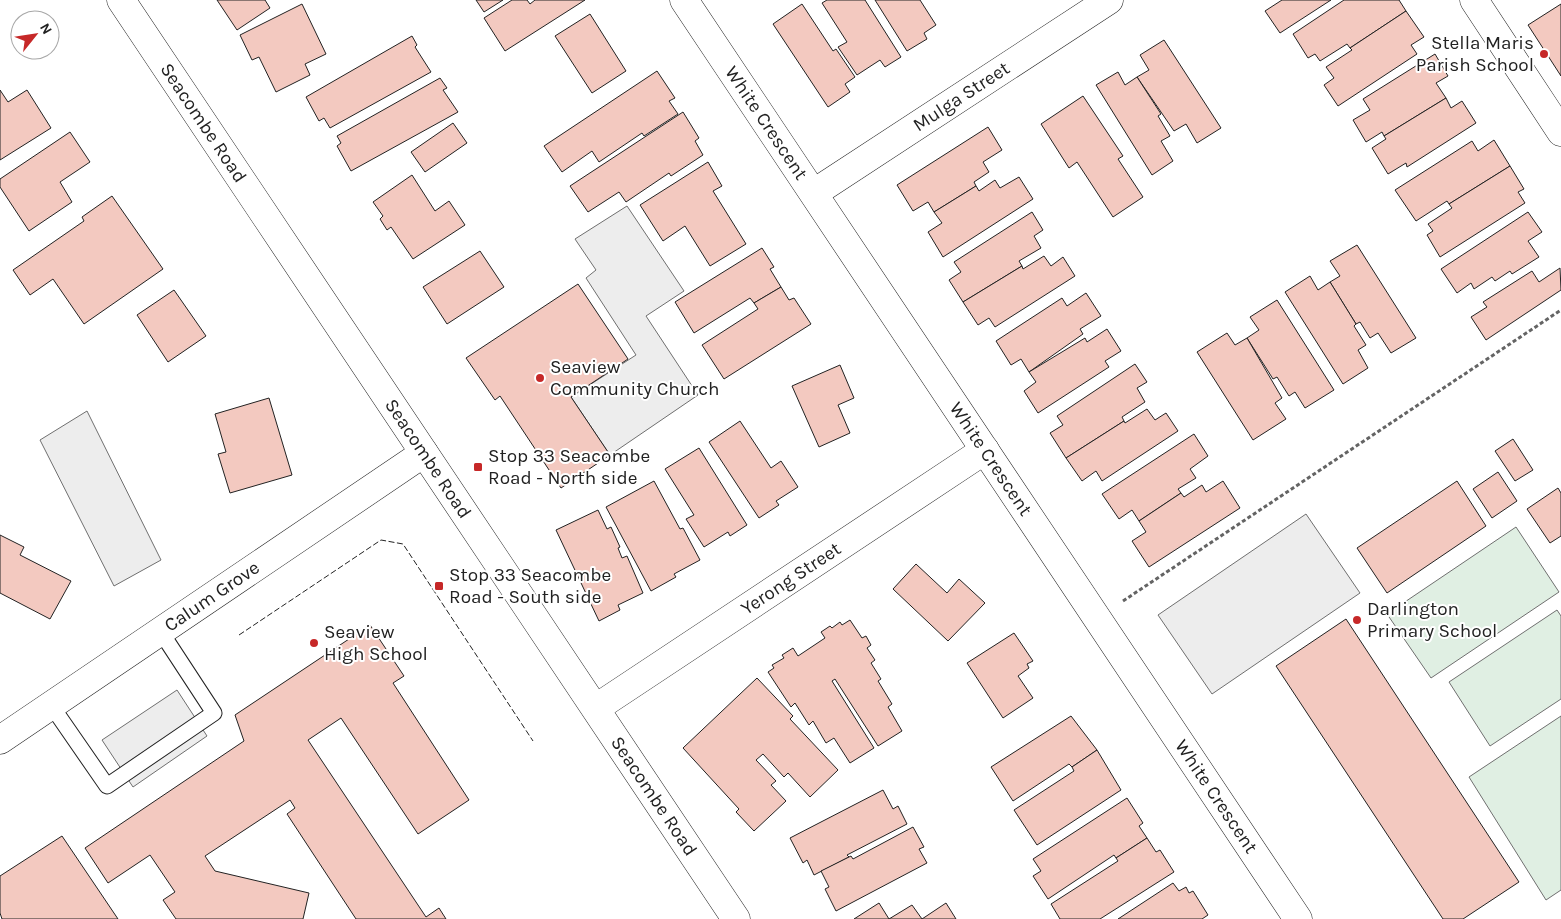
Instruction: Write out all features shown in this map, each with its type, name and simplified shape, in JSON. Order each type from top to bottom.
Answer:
[{"type":"street","name":"Seacombe Road","points":[[121,0],[736,919]]},
{"type":"street","name":"White Crescent","points":[[684,0],[1298,919]]},
{"type":"street","name":"Mulga Street","points":[[814,193],[1109,0]]},
{"type":"street","points":[[1474,0],[1561,132]]},
{"type":"street","name":"Yerong Street","points":[[596,708],[985,450]]},
{"type":"street","name":"Calum Grove","points":[[2,734],[51,706],[424,453]]},
{"type":"lane","points":[[51,706],[107,786],[214,713],[161,632]]},
{"type":"path","points":[[1097,618],[1561,310]]},
{"type":"green space","points":[[1516,527],[1559,592],[1431,678],[1387,614]]},
{"type":"green space","points":[[1557,610],[1561,616],[1561,699],[1490,746],[1449,682]]},
{"type":"green space","points":[[1561,716],[1561,890],[1546,900],[1469,777]]},
{"type":"shaded area","points":[[627,206],[684,291],[646,316],[698,395],[610,455],[571,397],[636,355],[586,278],[596,270],[575,239]]},
{"type":"shaded area","points":[[87,411],[161,560],[114,586],[40,440]]},
{"type":"shaded area","points":[[1306,514],[1360,593],[1212,694],[1158,615]]},
{"type":"shaded area","points":[[177,690],[207,736],[133,787],[102,740]]},
{"type":"building","points":[[217,0],[265,0],[270,8],[237,30]]},
{"type":"building","points":[[476,0],[503,0],[484,12]]},
{"type":"building","points":[[512,0],[527,0],[530,4],[535,0],[585,0],[505,51],[484,18]]},
{"type":"building","points":[[827,0],[865,0],[901,57],[885,67],[880,60],[857,75],[838,47],[847,42],[822,3]]},
{"type":"building","points":[[875,0],[920,0],[936,25],[924,33],[927,39],[907,51]]},
{"type":"building","points":[[1282,0],[1331,0],[1280,33],[1265,11]]},
{"type":"building","points":[[1344,0],[1399,0],[1406,11],[1350,48],[1347,44],[1320,61],[1315,54],[1308,58],[1293,34]]},
{"type":"building","points":[[302,4],[326,54],[305,64],[310,75],[276,92],[259,57],[252,60],[240,35]]},
{"type":"building","points":[[802,4],[833,51],[836,49],[855,77],[845,84],[850,92],[828,107],[773,24]]},
{"type":"building","name":"Stella Maris Parish School","points":[[1561,4],[1561,76],[1528,25]]},
{"type":"building","points":[[1406,11],[1424,37],[1411,45],[1417,54],[1338,106],[1324,85],[1334,78],[1326,67],[1352,50],[1350,48]]},
{"type":"building","points":[[590,14],[626,71],[592,93],[555,36]]},
{"type":"building","points":[[412,36],[417,45],[415,47],[431,72],[330,128],[324,118],[319,121],[306,97]]},
{"type":"building","points":[[1164,40],[1221,128],[1197,143],[1186,124],[1174,131],[1137,77],[1149,70],[1140,55]]},
{"type":"building","points":[[1435,54],[1448,76],[1436,83],[1446,98],[1384,136],[1382,132],[1366,142],[1353,120],[1370,110],[1363,99]]},
{"type":"building","points":[[657,71],[675,98],[669,101],[678,114],[644,136],[642,133],[599,162],[592,151],[562,172],[544,146]]},
{"type":"building","points":[[1118,72],[1125,85],[1137,77],[1161,114],[1158,116],[1170,136],[1161,141],[1173,161],[1152,175],[1096,85]]},
{"type":"building","points":[[440,78],[447,88],[443,90],[458,112],[351,171],[337,146],[341,143],[337,136]]},
{"type":"building","points":[[0,90],[8,102],[27,90],[51,128],[0,160]]},
{"type":"building","points":[[1083,96],[1123,156],[1118,159],[1143,197],[1113,217],[1077,162],[1069,168],[1041,124]]},
{"type":"building","points":[[1446,98],[1451,108],[1462,101],[1476,123],[1407,167],[1406,163],[1388,174],[1372,148],[1386,139],[1384,136]]},
{"type":"building","points":[[683,112],[699,138],[695,141],[703,155],[671,176],[669,173],[626,202],[619,192],[588,212],[570,186]]},
{"type":"building","points":[[453,123],[467,143],[425,172],[411,152]]},
{"type":"building","points":[[988,127],[1002,150],[983,162],[989,172],[974,182],[976,186],[934,212],[928,202],[913,211],[897,185]]},
{"type":"building","points":[[70,132],[90,162],[60,182],[72,202],[29,231],[0,187],[0,179]]},
{"type":"building","points":[[1494,140],[1510,166],[1449,204],[1447,201],[1416,221],[1395,190],[1472,141],[1478,151]]},
{"type":"building","points":[[708,162],[722,186],[713,191],[746,244],[710,266],[685,226],[663,241],[640,205]]},
{"type":"building","points":[[1510,166],[1524,189],[1518,192],[1525,203],[1440,257],[1427,235],[1433,231],[1428,224],[1452,208],[1449,204]]},
{"type":"building","points":[[412,175],[435,211],[449,201],[465,225],[413,259],[391,227],[387,230],[380,219],[383,216],[373,202]]},
{"type":"building","points":[[1019,177],[1033,199],[943,257],[928,232],[942,223],[934,212],[976,186],[979,191],[995,180],[1000,188]]},
{"type":"building","points":[[112,196],[163,269],[84,324],[53,279],[30,295],[13,270],[84,221],[82,217]]},
{"type":"building","points":[[1032,212],[1043,230],[1034,236],[1041,248],[1019,261],[1022,266],[963,302],[949,280],[961,272],[954,262]]},
{"type":"building","points":[[1528,212],[1542,232],[1528,241],[1539,257],[1512,274],[1510,271],[1495,281],[1492,277],[1474,289],[1471,283],[1457,293],[1441,269]]},
{"type":"building","points":[[1357,245],[1416,338],[1391,353],[1378,333],[1370,338],[1360,322],[1356,324],[1330,282],[1340,276],[1330,261]]},
{"type":"building","points":[[762,248],[774,267],[770,269],[781,287],[754,303],[750,298],[694,333],[675,302]]},
{"type":"building","points":[[480,251],[504,287],[447,324],[423,287]]},
{"type":"building","points":[[1044,256],[1051,266],[1063,257],[1075,276],[995,327],[989,318],[978,325],[963,302],[1022,266],[1023,269]]},
{"type":"building","points":[[1560,268],[1561,290],[1486,340],[1471,317],[1487,307],[1483,302],[1532,271],[1539,282]]},
{"type":"building","points":[[1310,276],[1318,290],[1330,282],[1356,324],[1354,326],[1366,345],[1358,350],[1368,368],[1343,384],[1285,292]]},
{"type":"building","name":"Seaview Community Church","points":[[578,284],[628,359],[571,397],[610,455],[561,488],[500,396],[495,400],[466,358]]},
{"type":"building","points":[[781,287],[789,300],[794,298],[811,324],[724,379],[702,345],[758,309],[754,303]]},
{"type":"building","points":[[174,290],[206,336],[168,362],[137,315]]},
{"type":"building","points":[[1086,293],[1101,316],[1080,329],[1083,334],[1029,372],[1021,359],[1011,365],[996,341],[1062,298],[1067,306]]},
{"type":"building","points":[[1277,300],[1334,390],[1305,408],[1295,392],[1289,396],[1277,377],[1273,379],[1247,338],[1259,330],[1250,317]]},
{"type":"building","points":[[1107,329],[1121,351],[1105,361],[1109,367],[1038,413],[1024,391],[1036,382],[1029,372],[1085,338],[1087,342]]},
{"type":"building","points":[[1227,333],[1235,345],[1247,338],[1282,398],[1275,403],[1286,419],[1253,440],[1197,352]]},
{"type":"building","points":[[1135,364],[1147,382],[1137,388],[1145,402],[1122,417],[1124,421],[1066,458],[1050,433],[1063,425],[1057,416]]},
{"type":"building","points":[[840,365],[854,398],[838,405],[850,433],[819,447],[792,386]]},
{"type":"building","points":[[269,398],[292,475],[230,493],[218,454],[226,452],[215,414]]},
{"type":"building","points":[[1147,409],[1155,420],[1166,413],[1178,431],[1102,481],[1096,471],[1082,481],[1066,458],[1124,421],[1125,423]]},
{"type":"building","points":[[740,421],[771,468],[781,461],[798,487],[776,501],[779,505],[759,518],[709,442]]},
{"type":"building","points":[[1194,434],[1208,456],[1190,469],[1196,478],[1178,489],[1181,493],[1139,521],[1132,510],[1119,519],[1102,494]]},
{"type":"building","points":[[1513,439],[1533,470],[1515,481],[1495,451]]},
{"type":"building","points":[[699,448],[747,525],[730,536],[728,532],[704,547],[686,519],[694,515],[665,469]]},
{"type":"building","points":[[1498,472],[1517,501],[1492,518],[1473,489]]},
{"type":"building","points":[[654,481],[680,529],[683,528],[700,560],[674,574],[676,577],[651,591],[606,507]]},
{"type":"building","points":[[1223,481],[1240,508],[1149,567],[1132,541],[1146,532],[1139,521],[1181,493],[1184,497],[1202,485],[1206,492]]},
{"type":"building","points":[[1457,481],[1486,526],[1387,593],[1357,548]]},
{"type":"building","points":[[1558,488],[1561,493],[1561,536],[1550,543],[1527,509]]},
{"type":"building","points":[[598,510],[607,529],[611,527],[620,547],[618,548],[622,558],[627,556],[643,593],[618,605],[620,610],[599,621],[556,530]]},
{"type":"building","points":[[0,535],[24,547],[20,555],[71,581],[50,619],[0,593]]},
{"type":"building","points":[[916,564],[947,593],[959,579],[985,603],[948,641],[893,589]]},
{"type":"building","points":[[1346,619],[1519,882],[1463,919],[1443,919],[1276,666]]},
{"type":"building","points":[[850,620],[862,638],[866,636],[871,645],[867,648],[875,660],[871,663],[881,679],[878,681],[892,704],[888,707],[902,731],[878,746],[835,679],[832,681],[874,748],[850,763],[834,738],[826,743],[813,721],[809,725],[795,703],[791,707],[768,672],[774,668],[772,665],[784,658],[782,655],[793,648],[798,656],[825,638],[821,632],[830,626],[832,628],[840,622],[842,625]]},
{"type":"building","points":[[370,625],[404,676],[393,683],[469,800],[418,834],[341,718],[308,740],[426,917],[439,908],[446,919],[356,919],[287,814],[295,808],[290,800],[205,856],[215,871],[309,893],[303,919],[176,919],[163,900],[175,892],[150,855],[108,883],[85,848],[244,741],[235,715]]},
{"type":"building","points":[[1014,633],[1033,661],[1027,664],[1029,668],[1018,676],[1033,698],[1003,718],[967,663]]},
{"type":"building","points":[[757,678],[793,716],[790,719],[838,770],[810,797],[788,773],[784,777],[763,754],[756,760],[776,781],[771,785],[786,801],[754,831],[736,812],[739,809],[683,748]]},
{"type":"building","points":[[1071,716],[1097,750],[1072,767],[1069,764],[1013,801],[991,767]]},
{"type":"building","points":[[1097,750],[1121,790],[1037,845],[1014,810],[1074,771],[1072,767]]},
{"type":"building","points":[[883,790],[893,809],[898,806],[907,824],[847,855],[849,857],[814,875],[807,860],[803,863],[790,838]]},
{"type":"building","points":[[1127,798],[1143,823],[1139,826],[1147,838],[1116,858],[1114,855],[1048,899],[1033,876],[1041,871],[1033,859]]},
{"type":"building","points":[[913,827],[924,847],[919,849],[927,863],[836,911],[825,889],[829,887],[821,871],[851,856],[853,859]]},
{"type":"building","points":[[62,836],[118,919],[2,919],[0,913],[0,876]]},
{"type":"building","points":[[1147,838],[1156,852],[1160,850],[1174,872],[1100,919],[1060,919],[1051,904],[1118,861],[1116,858]]},
{"type":"building","points":[[1173,883],[1179,891],[1186,887],[1189,893],[1193,891],[1208,915],[1202,919],[1118,919]]},
{"type":"building","points":[[879,903],[889,919],[854,919]]},
{"type":"building","points":[[946,903],[956,919],[922,919]]},
{"type":"building","points":[[912,905],[922,919],[889,919]]},
{"type":"fence","points":[[239,635],[381,540],[403,544],[533,741]]},
{"type":"place","name":"Stella Maris Parish School","points":[[1544,54]]},
{"type":"place","name":"Seaview Community Church","points":[[540,378]]},
{"type":"place","name":"Stop 33 Seacombe Road - North side","points":[[478,467]]},
{"type":"place","name":"Stop 33 Seacombe Road - South side","points":[[439,586]]},
{"type":"place","name":"Darlington Primary School","points":[[1357,620]]},
{"type":"place","name":"Seaview High School","points":[[314,643]]}]
